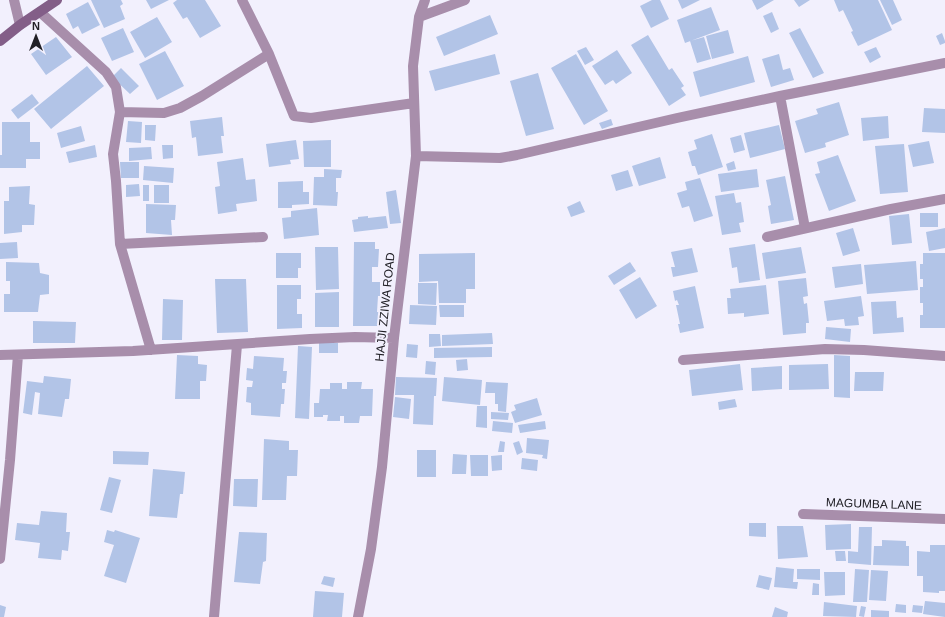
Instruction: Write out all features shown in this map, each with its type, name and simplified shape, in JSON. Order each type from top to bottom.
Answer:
[{"type":"street","points":[[14,0],[20,25]]},
{"type":"street","points":[[0,41],[20,25],[57,0]]},
{"type":"street","points":[[242,0],[269,54],[294,116],[311,118],[414,103]]},
{"type":"street","name":"HAJJI ZZIWA ROAD","points":[[358,617],[371,550],[382,468],[394,338],[416,156],[413,66],[419,17],[424,0]]},
{"type":"street","points":[[419,17],[466,0]]},
{"type":"street","points":[[40,12],[106,72],[116,87],[120,112],[113,154],[120,244],[151,350]]},
{"type":"street","points":[[120,112],[164,113],[180,108],[269,54]]},
{"type":"street","points":[[416,156],[500,158],[517,156],[677,118],[945,63]]},
{"type":"street","points":[[780,96],[805,228]]},
{"type":"street","points":[[767,237],[945,199]]},
{"type":"street","points":[[120,244],[263,238]]},
{"type":"street","points":[[0,355],[151,350],[354,337],[394,338]]},
{"type":"street","points":[[214,617],[237,345]]},
{"type":"street","points":[[683,360],[825,349],[864,350],[945,356]]},
{"type":"street","points":[[0,559],[10,460],[18,355]]},
{"type":"street","name":"MAGUMBA LANE","points":[[803,514],[945,519]]},
{"type":"building","points":[[91,0],[121,0],[123,4],[120,6],[125,19],[104,28]]},
{"type":"building","points":[[146,0],[169,0],[151,9]]},
{"type":"building","points":[[177,0],[205,0],[221,26],[200,38],[187,17],[183,19],[173,3]]},
{"type":"building","points":[[652,0],[660,0],[669,19],[651,28],[640,6]]},
{"type":"building","points":[[678,0],[700,0],[682,9]]},
{"type":"building","points":[[752,0],[774,0],[757,10]]},
{"type":"building","points":[[794,0],[810,0],[799,7]]},
{"type":"building","points":[[834,0],[878,0],[892,30],[858,46],[843,10],[839,12]]},
{"type":"building","points":[[880,0],[893,0],[902,20],[892,25]]},
{"type":"building","points":[[88,2],[100,25],[82,34],[78,26],[73,29],[66,14]]},
{"type":"building","points":[[711,7],[720,30],[685,43],[677,20]]},
{"type":"building","points":[[772,12],[779,29],[771,33],[763,16]]},
{"type":"building","points":[[490,15],[498,34],[444,56],[436,37]]},
{"type":"building","points":[[157,17],[172,42],[145,58],[130,32]]},
{"type":"building","points":[[123,28],[134,52],[112,61],[101,38]]},
{"type":"building","points":[[800,28],[824,73],[813,78],[789,33]]},
{"type":"building","points":[[728,30],[734,53],[712,59],[706,36]]},
{"type":"building","points":[[942,33],[945,43],[940,45],[936,36]]},
{"type":"building","points":[[648,35],[669,70],[672,68],[684,86],[681,88],[686,95],[669,106],[631,45]]},
{"type":"building","points":[[56,37],[72,57],[46,75],[31,54]]},
{"type":"building","points":[[704,37],[711,59],[697,63],[690,41]]},
{"type":"building","points":[[586,47],[594,60],[585,65],[577,51]]},
{"type":"building","points":[[876,47],[881,57],[870,63],[864,52]]},
{"type":"building","points":[[617,50],[632,73],[616,84],[613,80],[605,85],[592,66]]},
{"type":"building","points":[[165,51],[184,86],[157,100],[139,64]]},
{"type":"building","points":[[495,54],[500,74],[435,91],[429,71]]},
{"type":"building","points":[[576,54],[608,111],[584,125],[551,68]]},
{"type":"building","points":[[779,54],[783,70],[790,68],[794,80],[771,87],[762,59]]},
{"type":"building","points":[[748,56],[755,82],[700,97],[693,72]]},
{"type":"building","points":[[87,66],[104,86],[51,129],[34,109]]},
{"type":"building","points":[[121,68],[139,86],[130,94],[112,77]]},
{"type":"building","points":[[538,73],[554,129],[526,136],[510,81]]},
{"type":"building","points":[[32,94],[39,103],[18,119],[11,110]]},
{"type":"building","points":[[839,102],[849,135],[825,143],[826,147],[805,153],[795,121],[818,114],[816,109]]},
{"type":"building","points":[[924,108],[945,109],[945,133],[922,132]]},
{"type":"building","points":[[888,116],[889,138],[863,141],[861,118]]},
{"type":"building","points":[[222,117],[224,136],[221,136],[223,153],[198,156],[196,137],[192,138],[190,121]]},
{"type":"building","points":[[611,119],[613,125],[602,129],[599,123]]},
{"type":"building","points":[[128,121],[142,122],[141,143],[126,142]]},
{"type":"building","points":[[2,122],[30,122],[30,142],[40,142],[40,159],[26,159],[26,168],[0,168],[0,155],[2,155]]},
{"type":"building","points":[[145,125],[156,125],[155,141],[145,140]]},
{"type":"building","points":[[779,125],[785,149],[750,158],[744,133]]},
{"type":"building","points":[[81,126],[85,141],[61,148],[57,133]]},
{"type":"building","points":[[712,134],[723,167],[698,175],[695,166],[692,166],[688,152],[697,149],[694,140]]},
{"type":"building","points":[[741,135],[745,150],[734,153],[730,138]]},
{"type":"building","points":[[296,140],[299,159],[290,160],[291,164],[269,167],[266,144]]},
{"type":"building","points":[[331,140],[331,167],[304,167],[303,141]]},
{"type":"building","points":[[929,141],[934,163],[913,167],[908,145]]},
{"type":"building","points":[[904,144],[908,192],[880,194],[875,146]]},
{"type":"building","points":[[95,145],[97,157],[69,163],[66,152]]},
{"type":"building","points":[[162,145],[173,145],[173,158],[163,159]]},
{"type":"building","points":[[151,147],[152,159],[129,161],[129,148]]},
{"type":"building","points":[[838,155],[856,201],[829,211],[815,174],[820,173],[817,162]]},
{"type":"building","points":[[660,157],[666,178],[639,186],[632,166]]},
{"type":"building","points":[[243,158],[246,180],[255,179],[257,201],[236,204],[237,211],[218,214],[215,187],[220,186],[217,162]]},
{"type":"building","points":[[734,161],[736,169],[728,171],[726,164]]},
{"type":"building","points":[[120,162],[139,162],[139,178],[121,178]]},
{"type":"building","points":[[144,166],[174,168],[173,183],[143,180]]},
{"type":"building","points":[[324,169],[342,170],[341,178],[336,178],[336,192],[338,192],[337,206],[313,205],[314,177],[324,177]]},
{"type":"building","points":[[757,169],[759,187],[721,192],[718,174]]},
{"type":"building","points":[[628,170],[633,186],[616,191],[611,175]]},
{"type":"building","points":[[785,176],[794,220],[771,224],[768,206],[771,205],[766,180]]},
{"type":"building","points":[[700,178],[713,216],[694,222],[689,206],[682,208],[677,193],[687,190],[685,182]]},
{"type":"building","points":[[303,181],[303,192],[309,192],[309,204],[292,205],[292,208],[278,208],[278,182]]},
{"type":"building","points":[[139,184],[140,196],[126,197],[126,185]]},
{"type":"building","points":[[143,185],[149,185],[149,201],[143,201]]},
{"type":"building","points":[[154,185],[169,185],[169,203],[154,203]]},
{"type":"building","points":[[30,186],[29,204],[35,205],[34,225],[22,225],[22,232],[4,234],[4,201],[9,201],[9,187]]},
{"type":"building","points":[[396,190],[401,223],[390,224],[386,192]]},
{"type":"building","points":[[734,193],[736,203],[741,202],[744,222],[739,223],[741,232],[722,235],[715,196]]},
{"type":"building","points":[[580,201],[585,212],[571,217],[567,207]]},
{"type":"building","points":[[146,204],[176,205],[175,220],[171,220],[172,235],[146,233]]},
{"type":"building","points":[[317,208],[319,235],[284,239],[282,218],[291,217],[291,211]]},
{"type":"building","points":[[920,213],[938,213],[938,227],[920,227]]},
{"type":"building","points":[[909,214],[912,243],[892,245],[889,216]]},
{"type":"building","points":[[368,216],[368,218],[386,216],[388,228],[354,232],[352,220],[358,219],[358,217]]},
{"type":"building","points":[[853,228],[860,251],[843,256],[836,233]]},
{"type":"building","points":[[945,228],[945,248],[929,251],[926,232]]},
{"type":"building","points":[[17,242],[18,258],[0,259],[0,243]]},
{"type":"building","points":[[354,242],[375,242],[375,249],[379,249],[378,267],[372,267],[372,282],[380,282],[380,296],[378,296],[377,312],[380,312],[380,326],[353,326]]},
{"type":"building","points":[[755,244],[760,280],[739,283],[737,267],[732,268],[729,248]]},
{"type":"building","points":[[315,247],[338,247],[339,289],[316,290]]},
{"type":"building","points":[[801,247],[806,273],[766,279],[762,253]]},
{"type":"building","points":[[692,248],[698,272],[673,277],[671,267],[675,267],[671,252]]},
{"type":"building","points":[[276,253],[301,253],[301,268],[298,268],[298,278],[276,278]]},
{"type":"building","points":[[475,253],[475,289],[466,289],[466,303],[439,303],[438,281],[419,282],[419,254]]},
{"type":"building","points":[[923,253],[945,253],[945,328],[920,328],[920,315],[923,315],[923,303],[920,303],[920,287],[923,287],[923,279],[920,279],[920,264],[923,264]]},
{"type":"building","points":[[916,261],[918,290],[867,294],[864,265]]},
{"type":"building","points":[[6,262],[39,263],[40,273],[49,275],[49,294],[40,295],[38,312],[4,312],[4,294],[10,294],[10,281],[6,281]]},
{"type":"building","points":[[630,262],[636,271],[614,285],[608,276]]},
{"type":"building","points":[[861,264],[863,284],[835,288],[832,267]]},
{"type":"building","points":[[640,277],[657,306],[636,319],[619,290]]},
{"type":"building","points":[[806,278],[808,296],[803,297],[804,304],[807,303],[809,323],[806,323],[806,333],[783,335],[778,281]]},
{"type":"building","points":[[215,279],[246,279],[248,332],[217,333]]},
{"type":"building","points":[[418,283],[437,283],[436,305],[418,304]]},
{"type":"building","points":[[277,285],[301,285],[301,299],[297,299],[297,314],[302,314],[302,328],[277,329]]},
{"type":"building","points":[[766,285],[769,314],[744,317],[744,313],[728,314],[727,298],[731,298],[730,289]]},
{"type":"building","points":[[695,286],[704,328],[680,333],[678,324],[680,324],[676,305],[679,305],[677,300],[675,301],[673,291]]},
{"type":"building","points":[[339,292],[339,327],[315,327],[315,293]]},
{"type":"building","points":[[861,296],[864,316],[858,317],[859,325],[845,326],[844,319],[827,321],[824,301]]},
{"type":"building","points":[[163,299],[183,300],[182,340],[162,340]]},
{"type":"building","points":[[896,301],[897,318],[903,317],[904,332],[873,334],[871,302]]},
{"type":"building","points":[[410,305],[437,306],[436,325],[409,324]]},
{"type":"building","points":[[439,305],[464,305],[464,317],[440,317]]},
{"type":"building","points":[[33,321],[76,322],[75,343],[33,343]]},
{"type":"building","points":[[826,327],[851,329],[850,342],[825,339]]},
{"type":"building","points":[[492,333],[493,344],[442,346],[442,335]]},
{"type":"building","points":[[429,334],[440,334],[441,346],[429,347]]},
{"type":"building","points":[[319,343],[338,343],[338,353],[319,353]]},
{"type":"building","points":[[407,344],[418,345],[417,358],[406,357]]},
{"type":"building","points":[[298,346],[312,347],[309,419],[295,418]]},
{"type":"building","points":[[492,347],[492,357],[434,358],[434,348]]},
{"type":"building","points":[[177,355],[198,356],[198,364],[207,365],[206,381],[200,381],[200,399],[175,399]]},
{"type":"building","points":[[834,355],[850,356],[850,398],[834,397]]},
{"type":"building","points":[[254,356],[284,358],[283,371],[287,371],[286,383],[282,383],[282,389],[285,389],[284,404],[281,404],[280,417],[251,415],[251,403],[246,402],[247,387],[252,387],[253,381],[246,380],[247,368],[253,369]]},
{"type":"building","points":[[467,359],[468,370],[457,371],[456,360]]},
{"type":"building","points":[[426,361],[436,362],[435,375],[425,374]]},
{"type":"building","points":[[740,364],[743,390],[692,396],[689,370]]},
{"type":"building","points":[[828,364],[829,389],[789,390],[789,365]]},
{"type":"building","points":[[782,366],[782,389],[752,391],[751,368]]},
{"type":"building","points":[[855,372],[884,372],[883,391],[854,391]]},
{"type":"building","points":[[44,376],[71,379],[69,399],[65,399],[62,417],[38,414],[40,393],[35,392],[32,415],[23,413],[27,381],[43,383]]},
{"type":"building","points":[[396,377],[437,378],[436,396],[434,396],[433,425],[413,424],[414,395],[395,395]]},
{"type":"building","points":[[444,377],[482,380],[480,405],[442,401]]},
{"type":"building","points":[[347,382],[362,382],[361,389],[373,389],[372,416],[360,416],[359,423],[344,423],[344,416],[340,416],[340,421],[327,421],[328,415],[323,415],[323,417],[314,417],[314,403],[319,403],[320,389],[330,389],[330,383],[342,383],[342,389],[347,389]]},
{"type":"building","points":[[486,382],[508,383],[506,412],[498,411],[498,404],[495,404],[495,393],[485,393]]},
{"type":"building","points":[[395,397],[411,399],[409,419],[393,417]]},
{"type":"building","points":[[537,398],[542,415],[515,423],[511,412],[516,410],[514,405]]},
{"type":"building","points":[[735,399],[737,407],[719,410],[718,402]]},
{"type":"building","points":[[477,406],[487,406],[487,428],[476,427]]},
{"type":"building","points":[[491,412],[509,413],[508,420],[491,419]]},
{"type":"building","points":[[493,421],[513,423],[512,433],[492,431]]},
{"type":"building","points":[[545,421],[546,429],[520,433],[518,425]]},
{"type":"building","points":[[527,438],[549,440],[547,459],[542,458],[543,455],[526,453]]},
{"type":"building","points":[[264,439],[289,441],[289,450],[298,450],[297,476],[287,476],[286,500],[262,500]]},
{"type":"building","points":[[500,441],[505,442],[504,452],[498,452]]},
{"type":"building","points":[[519,441],[523,452],[517,455],[513,443]]},
{"type":"building","points":[[417,450],[436,450],[436,477],[417,477]]},
{"type":"building","points":[[113,451],[149,452],[148,465],[113,464]]},
{"type":"building","points":[[453,454],[467,455],[466,474],[452,474]]},
{"type":"building","points":[[470,455],[488,455],[488,476],[471,476]]},
{"type":"building","points":[[502,455],[502,470],[492,471],[491,456]]},
{"type":"building","points":[[522,458],[538,460],[537,471],[521,469]]},
{"type":"building","points":[[153,469],[185,472],[183,494],[180,494],[177,518],[149,516]]},
{"type":"building","points":[[109,477],[121,480],[112,513],[100,510]]},
{"type":"building","points":[[234,479],[258,479],[257,507],[233,506]]},
{"type":"building","points":[[41,511],[67,513],[66,532],[70,532],[68,551],[62,550],[61,560],[38,558],[40,543],[15,540],[17,523],[39,525]]},
{"type":"building","points":[[749,523],[766,523],[766,537],[749,536]]},
{"type":"building","points":[[851,524],[851,549],[826,550],[825,525]]},
{"type":"building","points":[[777,526],[803,526],[808,557],[778,559]]},
{"type":"building","points":[[859,527],[872,527],[871,565],[848,563],[848,551],[858,552]]},
{"type":"building","points":[[107,530],[114,532],[115,530],[140,538],[126,583],[104,576],[114,545],[104,542]]},
{"type":"building","points":[[239,532],[267,533],[266,561],[263,562],[260,584],[234,582]]},
{"type":"building","points":[[882,540],[906,541],[906,546],[909,546],[909,566],[873,565],[874,546],[882,546]]},
{"type":"building","points":[[930,545],[945,545],[945,591],[939,591],[939,593],[923,592],[923,576],[917,576],[917,551],[930,552]]},
{"type":"building","points":[[835,551],[845,551],[846,561],[836,561]]},
{"type":"building","points":[[776,567],[794,569],[793,582],[798,582],[797,589],[774,587]]},
{"type":"building","points":[[797,569],[820,569],[820,580],[797,579]]},
{"type":"building","points":[[855,569],[869,570],[867,602],[853,602]]},
{"type":"building","points":[[871,570],[888,571],[886,601],[869,600]]},
{"type":"building","points":[[824,572],[845,572],[845,595],[825,596]]},
{"type":"building","points":[[759,575],[772,578],[769,590],[756,587]]},
{"type":"building","points":[[324,576],[335,578],[333,587],[321,584]]},
{"type":"building","points":[[813,583],[819,584],[819,595],[812,595]]},
{"type":"building","points":[[315,591],[344,593],[342,617],[313,617]]},
{"type":"building","points":[[925,601],[945,603],[945,617],[923,614]]},
{"type":"building","points":[[824,602],[857,606],[856,617],[823,616]]},
{"type":"building","points":[[896,604],[906,605],[906,613],[895,612]]},
{"type":"building","points":[[0,605],[6,607],[4,617],[0,617]]},
{"type":"building","points":[[913,605],[923,606],[922,613],[912,612]]},
{"type":"building","points":[[861,606],[866,607],[864,617],[859,616]]},
{"type":"building","points":[[775,607],[788,612],[787,617],[772,617]]},
{"type":"building","points":[[871,610],[889,611],[889,617],[871,617]]}]
